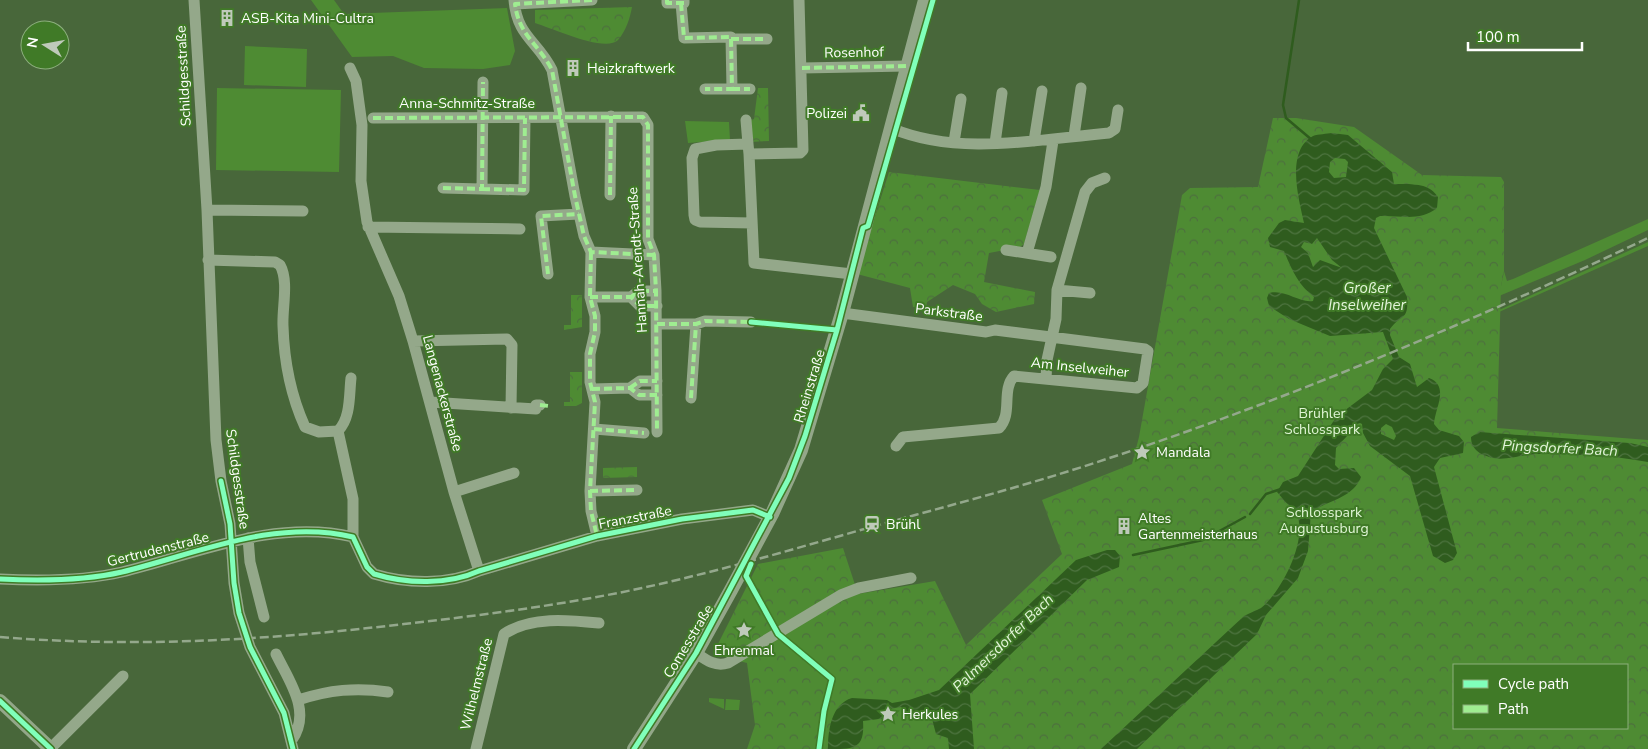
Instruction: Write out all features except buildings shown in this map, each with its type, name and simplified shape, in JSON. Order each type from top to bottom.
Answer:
[{"type":"main road","name":"Rheinstraße","points":[[756,542],[770,517],[801,450],[842,313],[925,0]]},
{"type":"main road","name":"Comesstraße","points":[[634,749],[696,653],[756,542]]},
{"type":"main road","points":[[0,700],[50,749]]},
{"type":"street","name":"Schildgesstraße","points":[[194,0],[207,210],[217,453],[232,542],[234,583],[242,624],[261,671],[284,713],[292,744]]},
{"type":"street","points":[[592,0],[515,2],[521,29],[546,59],[552,70],[579,214],[591,252],[590,297],[596,316],[595,332],[590,354],[592,389],[595,402],[590,491],[591,511],[597,536]]},
{"type":"street","points":[[667,0],[667,3],[683,2],[684,38],[731,37],[732,89]]},
{"type":"street","points":[[752,223],[700,222],[695,220],[692,158],[695,149],[716,145],[749,149],[802,151],[802,68],[795,38],[800,0]]},
{"type":"street","points":[[731,40],[766,39]]},
{"type":"street","name":"Rosenhof","points":[[802,68],[907,66]]},
{"type":"street","name":"Langenackerstraße","points":[[350,68],[356,81],[362,126],[361,181],[368,227],[398,296],[413,341],[454,492],[479,571]]},
{"type":"street","points":[[482,189],[483,82]]},
{"type":"street","points":[[1074,136],[1081,88]]},
{"type":"street","points":[[705,89],[750,89]]},
{"type":"street","points":[[1034,141],[1042,91]]},
{"type":"street","points":[[995,143],[1002,93]]},
{"type":"street","points":[[954,142],[961,99]]},
{"type":"street","points":[[891,128],[922,137],[954,142],[1053,141],[1074,136],[1109,133],[1115,129],[1118,110]]},
{"type":"street","points":[[610,195],[611,116]]},
{"type":"street","name":"Anna-Schmitz-Straße","points":[[373,118],[644,117]]},
{"type":"street","name":"Hannah-Arendt-Straße","points":[[644,117],[648,125],[648,239],[654,255],[657,306],[657,432]]},
{"type":"street","points":[[443,188],[524,190],[525,118]]},
{"type":"street","points":[[746,120],[754,263],[852,274]]},
{"type":"street","points":[[1027,253],[1046,187],[1053,141]]},
{"type":"street","points":[[1046,379],[1056,319],[1058,290],[1085,192],[1092,183],[1105,178]]},
{"type":"street","points":[[207,210],[303,211]]},
{"type":"street","points":[[548,274],[541,216],[579,214]]},
{"type":"street","points":[[368,227],[520,229]]},
{"type":"street","points":[[1006,250],[1051,257]]},
{"type":"street","points":[[591,252],[654,255]]},
{"type":"street","points":[[208,260],[275,262],[280,265],[284,275],[283,326],[286,362],[301,418],[305,427],[312,430],[338,431]]},
{"type":"street","points":[[1058,290],[1090,293]]},
{"type":"street","points":[[590,297],[631,297],[639,291],[656,291]]},
{"type":"street","points":[[631,297],[640,306],[657,306]]},
{"type":"street","name":"Parkstraße","points":[[842,313],[986,332],[995,330],[1052,336],[1145,349],[1148,356],[1146,371]]},
{"type":"street","points":[[657,324],[696,324],[706,321],[752,322]]},
{"type":"street","points":[[692,398],[696,324]]},
{"type":"street","points":[[413,341],[507,339],[512,345],[511,408]]},
{"type":"street","name":"Am Inselweiher","points":[[896,446],[903,437],[999,428],[1006,418],[1011,379],[1018,375],[1137,388],[1143,383],[1146,371]]},
{"type":"street","points":[[351,378],[347,418],[338,431],[353,499],[353,536]]},
{"type":"street","points":[[592,389],[630,388],[640,381],[657,381]]},
{"type":"street","points":[[630,388],[639,395],[657,395]]},
{"type":"street","points":[[430,402],[536,409],[536,405],[540,406]]},
{"type":"street","points":[[594,429],[644,433]]},
{"type":"street","points":[[454,492],[514,472]]},
{"type":"street","points":[[590,491],[637,490]]},
{"type":"street","name":"Franzstraße","points":[[353,536],[370,571],[381,576],[437,582],[454,580],[597,536],[682,519],[753,510],[770,517]]},
{"type":"street","name":"Gertrudenstraße","points":[[0,580],[60,580],[119,572],[271,533],[336,532],[353,536]]},
{"type":"street","name":"Schildgesstraße","points":[[248,538],[250,562],[264,617]]},
{"type":"street","points":[[696,653],[709,662],[717,664],[728,663],[841,595],[859,588],[911,578]]},
{"type":"street","name":"Wilhelmstraße","points":[[476,749],[504,634],[523,624],[556,621],[599,623]]},
{"type":"street","name":"Schildgesstraße","points":[[276,654],[298,700],[301,720],[292,744]]},
{"type":"street","points":[[50,749],[123,676]]},
{"type":"street","points":[[298,700],[324,692],[352,689],[388,692]]},
{"type":"green space","points":[[311,0],[334,0],[344,14],[507,8],[515,51],[510,65],[483,69],[424,68],[393,56],[352,57]]},
{"type":"green space","points":[[632,7],[623,33],[618,40],[611,43],[591,42],[535,23],[535,10]]},
{"type":"green space","points":[[245,46],[307,49],[306,87],[244,85]]},
{"type":"green space","points":[[217,88],[341,90],[339,172],[216,170]]},
{"type":"green space","points":[[758,88],[768,88],[769,141],[749,142],[748,120],[754,119]]},
{"type":"green space","name":"Schlosspark Augustusburg","points":[[1273,118],[1296,118],[1354,127],[1422,175],[1501,177],[1504,182],[1504,271],[1501,286],[1497,428],[1648,440],[1648,749],[747,749],[755,725],[747,663],[713,654],[758,564],[843,548],[858,594],[935,581],[966,645],[1062,554],[1042,500],[1132,464],[1139,437],[1182,195],[1190,188],[1258,187]]},
{"type":"green space","points":[[685,121],[729,122],[730,140],[688,143]]},
{"type":"green space","points":[[889,172],[1040,190],[1024,244],[1020,247],[989,253],[984,282],[1035,292],[1034,304],[996,312],[982,304],[975,294],[953,285],[927,302],[926,308],[913,307],[910,288],[857,274]]},
{"type":"green space","points":[[1648,219],[1648,230],[1585,260],[1499,296],[1504,271],[1507,281],[1513,279]]},
{"type":"green space","points":[[1648,242],[1648,246],[1499,312],[1499,310]]},
{"type":"green space","points":[[571,295],[582,295],[582,327],[564,330],[564,325],[571,325]]},
{"type":"green space","points":[[570,372],[582,372],[582,403],[576,406],[564,406],[564,402],[570,402]]},
{"type":"green space","points":[[637,467],[637,477],[603,478],[603,468]]},
{"type":"green space","points":[[709,698],[724,699],[724,709],[709,702]]},
{"type":"green space","points":[[726,699],[740,700],[739,710],[725,710]]},
{"type":"water","name":"Großer Inselweiher","points":[[1332,133],[1348,135],[1392,172],[1394,184],[1424,186],[1438,197],[1437,208],[1430,212],[1410,217],[1380,216],[1376,218],[1374,228],[1407,297],[1407,310],[1405,314],[1390,329],[1390,335],[1399,357],[1410,364],[1417,387],[1429,378],[1439,386],[1440,398],[1434,424],[1439,430],[1459,436],[1464,442],[1463,453],[1440,458],[1434,467],[1457,553],[1453,560],[1445,563],[1433,556],[1410,476],[1370,446],[1363,433],[1362,424],[1344,428],[1347,436],[1336,448],[1335,465],[1339,469],[1354,468],[1361,477],[1352,490],[1311,512],[1308,551],[1298,578],[1266,615],[1257,634],[1137,749],[1101,749],[1244,616],[1261,608],[1277,591],[1296,551],[1299,526],[1297,515],[1277,492],[1283,482],[1298,476],[1340,411],[1344,411],[1372,390],[1383,369],[1393,359],[1383,332],[1330,336],[1289,319],[1269,306],[1267,298],[1269,293],[1275,292],[1302,300],[1313,301],[1314,297],[1299,282],[1284,251],[1270,247],[1268,238],[1279,223],[1285,220],[1304,223],[1296,176],[1299,153],[1304,143],[1313,136]],"holes":[[[1335,158],[1345,159],[1348,162],[1346,177],[1334,178],[1329,172],[1330,162]],[[1317,238],[1332,260],[1342,268],[1320,260],[1313,267],[1308,253],[1301,247],[1304,242],[1312,244]],[[1386,424],[1392,427],[1396,436],[1394,440],[1381,434],[1381,428]]]},
{"type":"water","name":"Pingsdorfer Bach","points":[[1479,432],[1630,443],[1648,447],[1648,462],[1606,456],[1564,454],[1536,454],[1498,459],[1485,455],[1475,449],[1471,442],[1471,437]]},
{"type":"water","points":[[1107,550],[1115,550],[1120,556],[1119,567],[1087,580],[970,694],[974,749],[949,749],[948,738],[936,734],[931,715],[907,716],[906,711],[901,707],[890,709],[887,718],[863,721],[862,737],[856,746],[845,749],[828,749],[832,719],[839,706],[845,701],[852,698],[887,700],[892,703],[909,700],[939,690],[1076,560]]},
{"type":"waterway","name":"Palmersdorfer Bach","points":[[1299,0],[1283,105],[1286,118],[1312,140]]},
{"type":"waterway","name":"Palmersdorfer Bach","points":[[1250,514],[1266,494],[1281,489]]},
{"type":"waterway","name":"Palmersdorfer Bach","points":[[1133,555],[1203,540],[1245,517]]},
{"type":"railway","points":[[0,637],[101,642],[152,642],[202,641],[353,630],[583,600],[671,581],[758,559],[1004,490],[1154,443],[1369,362],[1510,302],[1648,238]]},
{"type":"marked path","points":[[592,0],[515,4],[517,15],[525,32],[552,70],[575,196],[584,236],[591,252],[654,255]]},
{"type":"marked path","points":[[667,0],[667,3],[684,3],[684,1]]},
{"type":"marked path","points":[[681,3],[684,38],[731,37],[732,89],[705,89]]},
{"type":"marked path","points":[[731,39],[767,39]]},
{"type":"marked path","points":[[802,68],[907,66]]},
{"type":"marked path","points":[[443,188],[482,189],[483,82]]},
{"type":"marked path","points":[[732,89],[750,89]]},
{"type":"marked path","points":[[610,195],[611,116]]},
{"type":"marked path","points":[[373,118],[643,117],[648,125],[648,239],[654,255],[656,291],[657,432]]},
{"type":"marked path","points":[[482,189],[524,190],[525,118]]},
{"type":"marked path","points":[[548,274],[541,216],[579,214]]},
{"type":"marked path","points":[[591,252],[590,297],[595,316],[595,332],[590,354],[590,382],[595,402],[590,491],[591,511],[597,536]]},
{"type":"marked path","points":[[631,297],[639,291],[656,291]]},
{"type":"marked path","points":[[590,297],[631,297],[640,306],[657,306]]},
{"type":"marked path","points":[[657,324],[696,324],[705,321],[751,322]]},
{"type":"marked path","points":[[691,398],[696,324]]},
{"type":"marked path","points":[[630,388],[640,381],[657,381]]},
{"type":"marked path","points":[[592,389],[630,388],[639,395],[657,395]]},
{"type":"marked path","points":[[540,405],[549,406]]},
{"type":"marked path","points":[[594,429],[644,433]]},
{"type":"marked path","points":[[590,491],[637,490]]},
{"type":"cycle path","points":[[634,749],[696,653],[789,478],[805,436],[837,330],[863,228],[868,226],[933,0]]},
{"type":"cycle path","points":[[751,322],[837,330]]},
{"type":"cycle path","points":[[221,481],[230,524],[234,583],[239,613],[250,647],[284,713],[293,749]]},
{"type":"cycle path","points":[[0,579],[61,580],[107,575],[150,565],[207,548],[265,535],[294,532],[324,532],[353,537],[367,567],[374,574],[400,580],[441,581],[467,576],[597,536],[682,519],[753,510],[770,517]]},
{"type":"cycle path","points":[[751,564],[746,576],[778,634],[832,679],[824,711],[819,749]]},
{"type":"cycle path","points":[[0,701],[51,749]]},
{"type":"place","name":"ASB-Kita Mini-Cultra","points":[[227,18]]},
{"type":"place","name":"Heizkraftwerk","points":[[573,68]]},
{"type":"place","name":"Polizei","points":[[861,113]]},
{"type":"place","name":"Mandala","points":[[1142,452]]},
{"type":"place","name":"Brühl","points":[[872,524]]},
{"type":"place","name":"Altes Gartenmeisterhaus","points":[[1124,526]]},
{"type":"place","name":"Ehrenmal","points":[[744,630]]},
{"type":"place","name":"Herkules","points":[[888,714]]},
{"type":"park label","name":"Brühler Schlosspark","points":[[1322,422]]}]
